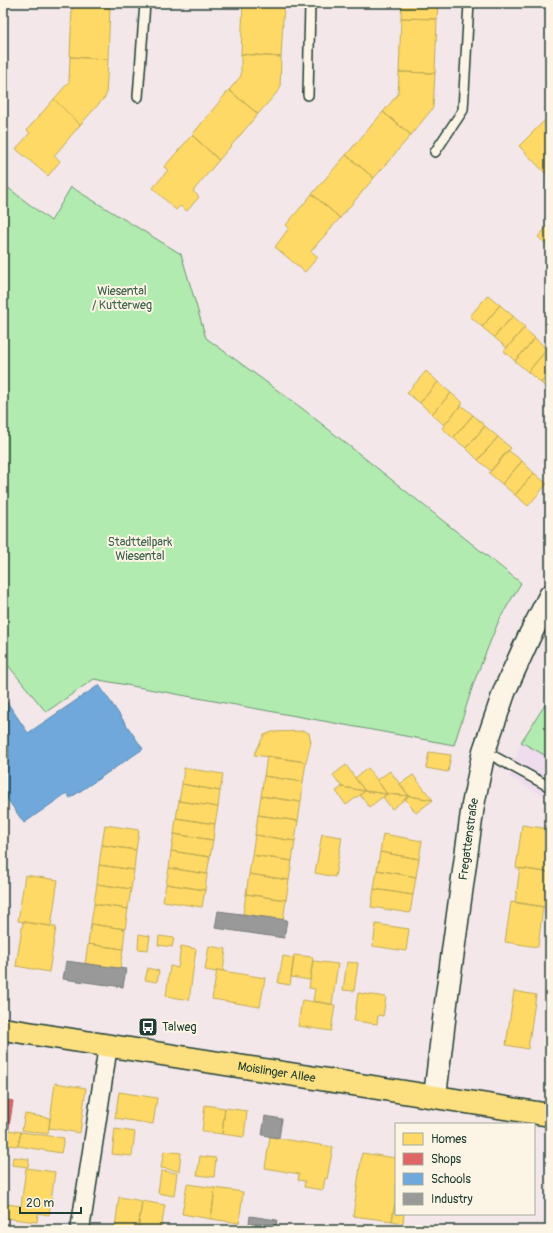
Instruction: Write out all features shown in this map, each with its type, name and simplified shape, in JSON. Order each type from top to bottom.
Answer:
[{"type":"main road","name":"Moislinger Allee","points":[[3,1029],[550,1115]]},
{"type":"street","name":"Fregattenstraße","points":[[434,1096],[473,805],[484,751],[505,690],[528,637],[550,596]]},
{"type":"street","points":[[80,1230],[108,1046]]},
{"type":"lane","points":[[138,97],[145,3]]},
{"type":"lane","points":[[308,95],[310,3]]},
{"type":"lane","points":[[435,152],[463,110],[469,3]]},
{"type":"lane","points":[[484,751],[550,787]]},
{"type":"shaded area","points":[[521,742],[550,758],[550,800],[509,777]]},
{"type":"green space","name":"Stadtteilpark Wiesental","points":[[3,184],[51,221],[71,187],[181,254],[206,338],[303,409],[521,583],[499,620],[474,682],[454,745],[94,679],[46,712],[3,659]]},
{"type":"green space","points":[[550,697],[550,758],[521,742]]},
{"type":"building: Homes","points":[[72,3],[110,3],[110,7],[72,7]]},
{"type":"building: Homes","points":[[243,3],[284,3],[281,57],[241,54]]},
{"type":"building: Homes","points":[[402,3],[438,3],[437,19],[401,18]]},
{"type":"building: Homes","points":[[72,7],[110,7],[108,59],[70,57]]},
{"type":"building: Homes","points":[[401,18],[437,19],[435,73],[399,72]]},
{"type":"building: Homes","points":[[241,54],[281,57],[280,89],[258,114],[229,90],[241,76]]},
{"type":"building: Homes","points":[[70,57],[108,59],[106,96],[80,125],[54,99],[69,82]]},
{"type":"building: Homes","points":[[399,72],[435,73],[433,108],[411,135],[383,112],[398,94]]},
{"type":"building: Homes","points":[[229,90],[258,114],[219,160],[192,135]]},
{"type":"building: Homes","points":[[54,99],[80,125],[54,156],[60,161],[48,176],[16,149],[30,133],[27,130]]},
{"type":"building: Homes","points":[[383,112],[411,135],[374,178],[346,155]]},
{"type":"building: Homes","points":[[550,115],[550,170],[546,174],[519,146]]},
{"type":"building: Homes","points":[[192,135],[219,160],[193,191],[199,197],[187,211],[180,206],[176,210],[153,188],[168,170],[164,167]]},
{"type":"building: Homes","points":[[346,155],[374,178],[340,218],[312,194]]},
{"type":"building: Homes","points":[[312,194],[340,218],[311,251],[318,257],[305,272],[275,247],[289,228],[286,225]]},
{"type":"building: Homes","points":[[550,223],[550,247],[538,237]]},
{"type":"building: Homes","points":[[488,295],[500,305],[482,327],[470,316]]},
{"type":"building: Homes","points":[[500,305],[513,316],[494,337],[482,327]]},
{"type":"building: Homes","points":[[513,316],[525,327],[507,348],[494,337]]},
{"type":"building: Homes","points":[[524,328],[535,338],[515,361],[504,351]]},
{"type":"building: Homes","points":[[535,338],[547,349],[528,372],[515,361]]},
{"type":"building: Homes","points":[[547,349],[550,351],[550,372],[541,383],[528,372]]},
{"type":"building: Homes","points":[[426,371],[438,382],[420,403],[407,393]]},
{"type":"building: Homes","points":[[550,372],[550,391],[541,383]]},
{"type":"building: Homes","points":[[438,382],[451,393],[432,414],[420,403]]},
{"type":"building: Homes","points":[[451,393],[463,403],[444,425],[432,414]]},
{"type":"building: Homes","points":[[461,405],[473,415],[453,438],[442,428]]},
{"type":"building: Homes","points":[[473,415],[485,426],[466,448],[453,438]]},
{"type":"building: Homes","points":[[485,426],[498,437],[478,460],[466,448]]},
{"type":"building: Homes","points":[[498,437],[511,448],[491,471],[478,460]]},
{"type":"building: Homes","points":[[508,450],[522,461],[502,484],[489,473]]},
{"type":"building: Homes","points":[[522,461],[534,473],[515,495],[502,484]]},
{"type":"building: Homes","points":[[534,473],[547,484],[528,506],[515,495]]},
{"type":"building: Homes","points":[[304,731],[309,733],[311,742],[306,762],[254,755],[264,735],[272,732]]},
{"type":"building: Homes","points":[[429,752],[451,755],[448,772],[426,768]]},
{"type":"building: Homes","points":[[267,756],[306,762],[303,782],[264,776]]},
{"type":"building: Homes","points":[[346,765],[365,791],[342,787],[333,775]]},
{"type":"building: Homes","points":[[184,768],[223,774],[220,791],[182,784]]},
{"type":"building: Homes","points":[[368,768],[387,794],[365,791],[355,778]]},
{"type":"building: Homes","points":[[390,771],[409,796],[387,794],[377,780]]},
{"type":"building: Homes","points":[[413,775],[433,800],[409,796],[400,784]]},
{"type":"building: Homes","points":[[264,776],[303,782],[301,802],[261,796]]},
{"type":"building: Homes","points":[[182,784],[220,791],[218,807],[179,801]]},
{"type":"building: Homes","points":[[342,787],[365,791],[346,805],[336,791]]},
{"type":"building: Homes","points":[[365,791],[387,794],[369,807],[360,795]]},
{"type":"building: Homes","points":[[387,794],[409,796],[392,809],[383,797]]},
{"type":"building: Homes","points":[[261,796],[301,802],[298,821],[258,815]]},
{"type":"building: Homes","points":[[409,796],[433,800],[416,813],[405,799]]},
{"type":"building: Homes","points":[[179,801],[218,807],[215,824],[176,818]]},
{"type":"building: Homes","points":[[258,815],[298,821],[295,841],[255,835]]},
{"type":"building: Homes","points":[[176,818],[215,824],[213,840],[174,834]]},
{"type":"building: Homes","points":[[105,825],[139,830],[136,850],[102,845]]},
{"type":"building: Homes","points":[[522,825],[550,829],[550,861],[548,872],[516,868]]},
{"type":"building: Homes","points":[[174,834],[213,840],[210,857],[171,851]]},
{"type":"building: Homes","points":[[322,834],[342,837],[335,877],[315,873]]},
{"type":"building: Homes","points":[[383,834],[422,841],[419,859],[380,852]]},
{"type":"building: Homes","points":[[255,835],[295,841],[292,861],[252,855]]},
{"type":"building: Homes","points":[[102,845],[136,850],[134,870],[99,865]]},
{"type":"building: Homes","points":[[171,851],[210,857],[207,874],[169,868]]},
{"type":"building: Homes","points":[[380,852],[419,859],[416,877],[377,870]]},
{"type":"building: Homes","points":[[252,855],[292,861],[289,880],[249,874]]},
{"type":"building: Homes","points":[[99,865],[134,870],[131,889],[97,884]]},
{"type":"building: Homes","points":[[169,868],[207,874],[205,890],[166,884]]},
{"type":"building: Homes","points":[[520,868],[550,873],[546,907],[515,902]]},
{"type":"building: Homes","points":[[377,870],[416,877],[413,895],[374,889]]},
{"type":"building: Homes","points":[[249,874],[289,880],[286,900],[246,894]]},
{"type":"building: Homes","points":[[25,875],[58,880],[51,926],[18,921]]},
{"type":"building: Homes","points":[[97,884],[131,889],[128,909],[94,904]]},
{"type":"building: Homes","points":[[166,884],[205,890],[202,907],[163,901]]},
{"type":"building: Homes","points":[[374,889],[413,895],[410,913],[371,907]]},
{"type":"building: Homes","points":[[246,894],[286,900],[283,920],[243,914]]},
{"type":"building: Homes","points":[[511,902],[543,907],[538,947],[505,942]]},
{"type":"building: Homes","points":[[94,904],[128,909],[125,929],[91,924]]},
{"type":"building: Homes","points":[[23,922],[56,927],[49,972],[16,966]]},
{"type":"building: Homes","points":[[91,924],[125,929],[123,949],[88,944]]},
{"type":"building: Homes","points":[[376,924],[409,929],[406,951],[373,946]]},
{"type":"building: Homes","points":[[139,934],[150,936],[148,950],[138,949]]},
{"type":"building: Homes","points":[[159,936],[174,938],[172,947],[158,945]]},
{"type":"building: Homes","points":[[88,944],[123,949],[120,969],[85,964]]},
{"type":"building: Homes","points":[[181,946],[196,949],[189,1000],[166,996],[170,966],[178,968]]},
{"type":"building: Homes","points":[[209,946],[226,949],[223,971],[217,970],[216,972],[205,970]]},
{"type":"building: Homes","points":[[294,955],[313,957],[310,980],[291,977]]},
{"type":"building: Homes","points":[[283,956],[294,958],[290,985],[278,983]]},
{"type":"building: Homes","points":[[313,961],[338,964],[332,1004],[313,1001],[315,989],[309,988]]},
{"type":"building: Homes","points":[[347,962],[358,963],[354,991],[343,990]]},
{"type":"building: Homes","points":[[148,968],[159,971],[157,982],[145,980]]},
{"type":"building: Homes","points":[[217,970],[265,978],[260,1007],[212,999]]},
{"type":"building: Homes","points":[[514,991],[536,995],[528,1049],[506,1045]]},
{"type":"building: Homes","points":[[358,993],[386,997],[383,1016],[378,1015],[377,1024],[354,1021]]},
{"type":"building: Homes","points":[[302,1000],[335,1005],[331,1031],[298,1026]]},
{"type":"building: Homes","points":[[55,1083],[86,1088],[80,1133],[49,1128]]},
{"type":"building: Homes","points":[[119,1092],[157,1098],[153,1124],[115,1118]]},
{"type":"building: Homes","points":[[205,1105],[225,1108],[222,1134],[202,1131]]},
{"type":"building: Homes","points":[[225,1108],[247,1111],[244,1137],[222,1134]]},
{"type":"building: Homes","points":[[25,1114],[50,1118],[48,1134],[22,1130]]},
{"type":"building: Homes","points":[[115,1129],[135,1132],[132,1156],[112,1154]]},
{"type":"building: Homes","points":[[8,1130],[21,1132],[18,1146],[6,1145]]},
{"type":"building: Homes","points":[[21,1132],[64,1138],[61,1153],[18,1146]]},
{"type":"building: Homes","points":[[270,1137],[333,1147],[327,1179],[325,1178],[323,1190],[304,1187],[305,1181],[298,1180],[299,1174],[265,1168]]},
{"type":"building: Homes","points":[[164,1151],[181,1153],[179,1171],[161,1168]]},
{"type":"building: Homes","points":[[362,1153],[395,1158],[395,1202],[392,1221],[353,1216]]},
{"type":"building: Homes","points":[[200,1156],[216,1158],[214,1177],[197,1175]]},
{"type":"building: Homes","points":[[13,1157],[29,1159],[28,1167],[12,1165]]},
{"type":"building: Homes","points":[[26,1168],[55,1172],[49,1215],[38,1213],[37,1222],[5,1218],[7,1204],[21,1206]]},
{"type":"building: Homes","points":[[161,1171],[177,1173],[174,1196],[158,1193]]},
{"type":"building: Homes","points":[[187,1184],[215,1188],[211,1219],[182,1214]]},
{"type":"building: Homes","points":[[215,1188],[243,1192],[239,1223],[211,1219]]},
{"type":"building: Homes","points":[[119,1197],[142,1201],[138,1230],[115,1228]]},
{"type":"building: Homes","points":[[142,1201],[165,1205],[161,1230],[138,1230]]},
{"type":"building: Homes","points":[[395,1205],[395,1215],[404,1215],[403,1223],[392,1221]]},
{"type":"building: Shops","points":[[3,1099],[13,1101],[6,1146],[3,1146]]},
{"type":"building: Schools","points":[[99,685],[143,749],[70,798],[67,793],[24,823],[3,793],[3,705],[7,702],[28,733]]},
{"type":"building: Industry","points":[[218,911],[287,920],[284,938],[215,928]]},
{"type":"building: Industry","points":[[66,961],[126,969],[123,987],[63,979]]},
{"type":"building: Industry","points":[[265,1116],[282,1119],[279,1138],[262,1135]]},
{"type":"building: Industry","points":[[250,1216],[277,1220],[275,1230],[248,1230]]},
{"type":"place","name":"Talweg","points":[[148,1027]]},
{"type":"park label","name":"Wiesental / Kutterweg","points":[[122,298]]}]
